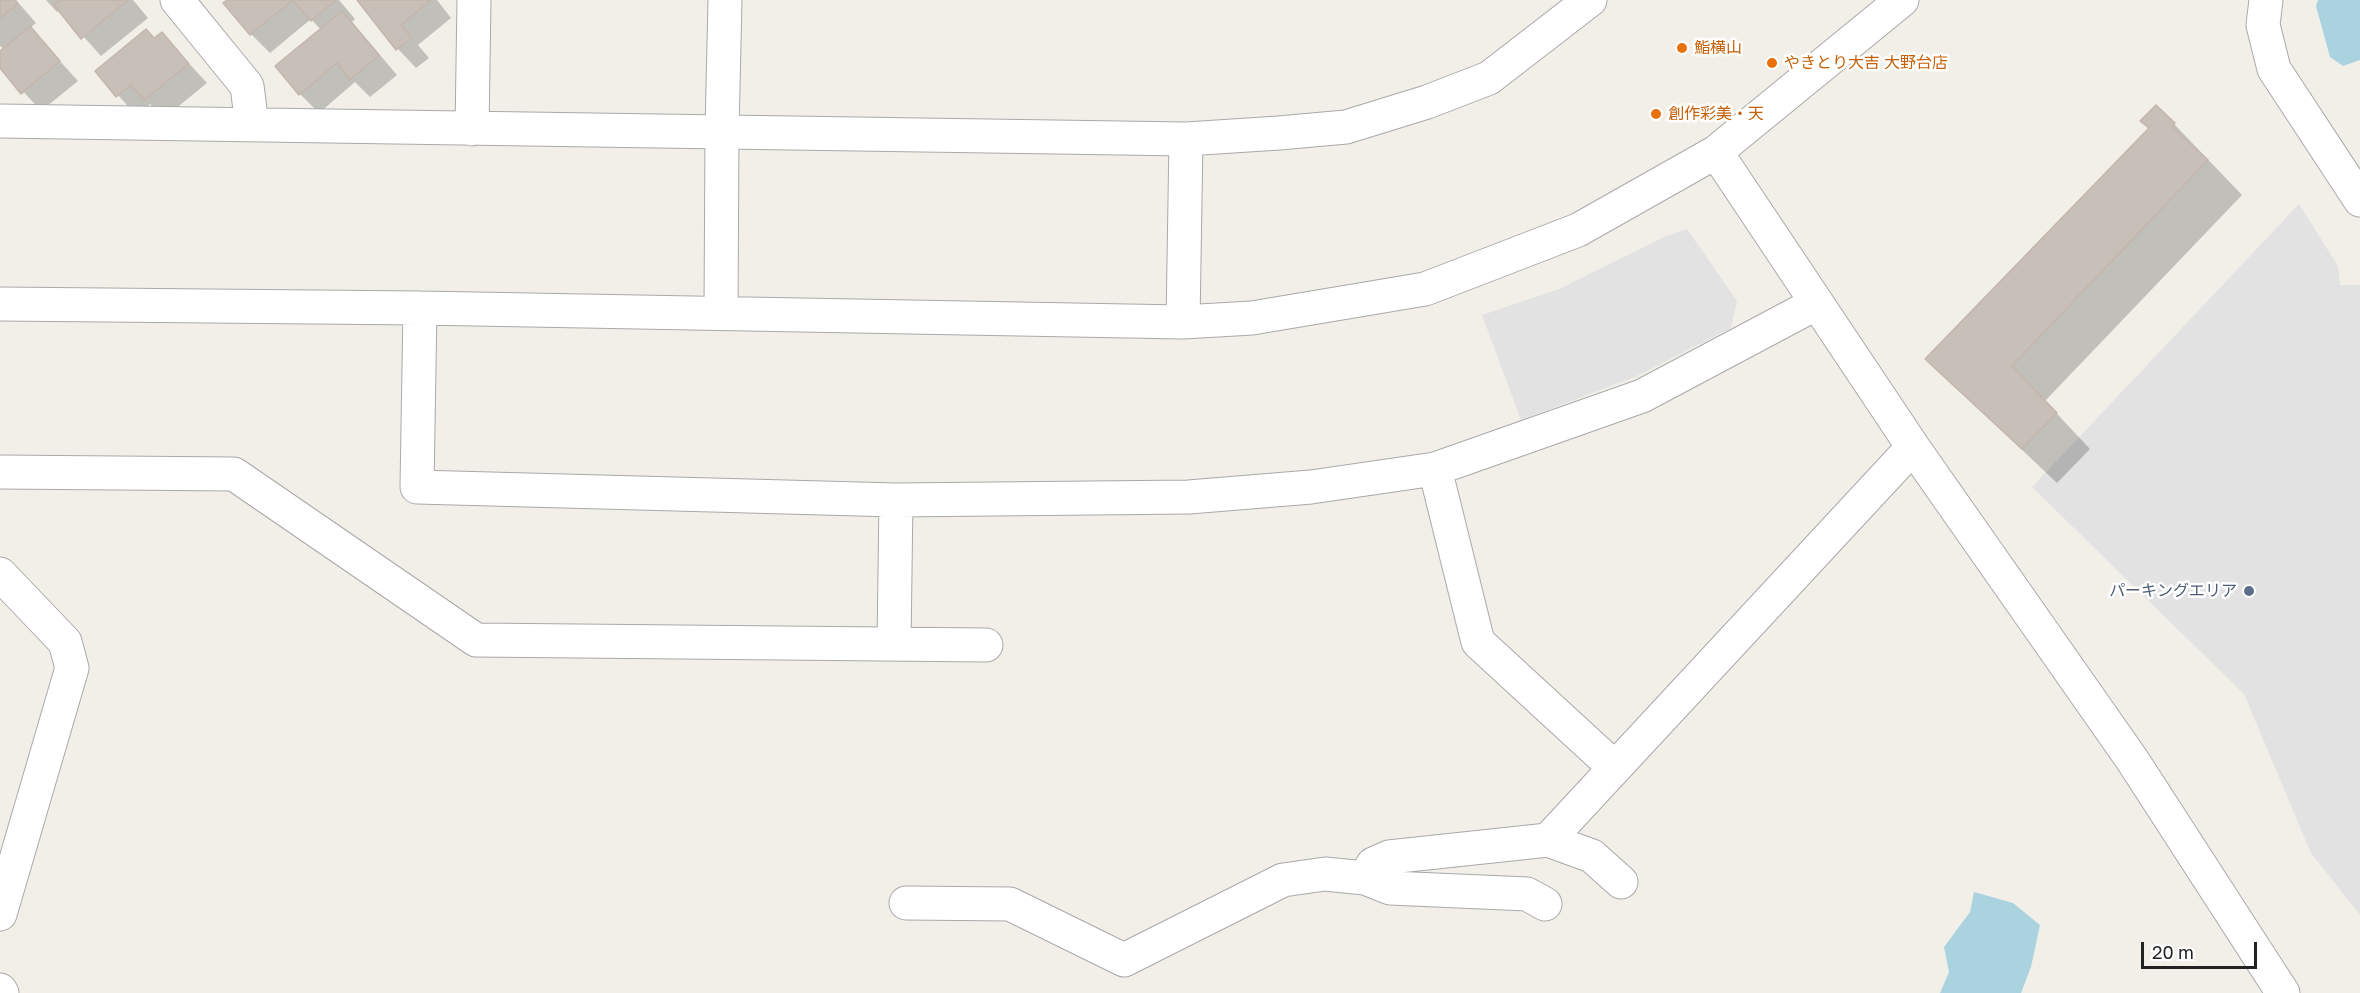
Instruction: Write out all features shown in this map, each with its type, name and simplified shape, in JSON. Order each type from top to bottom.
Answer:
[{"type":"street","points":[[177,0],[247,86],[252,125]]},
{"type":"street","points":[[472,129],[474,0]]},
{"type":"street","points":[[721,313],[725,0]]},
{"type":"street","points":[[0,304],[420,308],[1183,322],[1252,318],[1425,289],[1578,230],[1716,152],[1902,0]]},
{"type":"street","points":[[2266,0],[2263,25],[2274,69],[2360,200]]},
{"type":"street","points":[[0,121],[1186,139],[1346,127],[1427,102],[1489,78],[1584,2]]},
{"type":"street","points":[[1183,322],[1186,139]]},
{"type":"street","points":[[1716,152],[1913,447],[2133,761],[2283,993]]},
{"type":"street","points":[[420,308],[417,487],[896,500],[1189,497],[1311,488],[1435,469],[1642,396],[1817,303]]},
{"type":"street","points":[[1548,840],[1913,447]]},
{"type":"street","points":[[1435,469],[1478,642],[1615,768]]},
{"type":"street","points":[[0,472],[234,474],[476,640],[986,645]]},
{"type":"street","points":[[894,644],[896,500]]},
{"type":"street","points":[[0,574],[64,642],[72,668],[0,914]]},
{"type":"street","points":[[1365,878],[1373,864],[1389,857],[1548,840],[1593,856],[1621,882]]},
{"type":"street","points":[[906,903],[1010,904],[1124,960],[1283,880],[1325,874],[1365,878],[1390,888],[1527,894],[1545,904]]},
{"type":"shaded area","name":"パーキングエリア","points":[[2299,204],[2338,266],[2340,285],[2360,285],[2360,915],[2311,853],[2244,694],[2032,487]]},
{"type":"shaded area","points":[[1687,229],[1737,301],[1731,328],[1637,376],[1521,420],[1482,315],[1559,289],[1664,237]]},
{"type":"water","points":[[2318,0],[2360,0],[2360,60],[2343,66],[2330,57],[2316,6]]},
{"type":"water","points":[[1974,892],[2013,903],[2040,925],[2031,967],[2021,993],[1940,993],[1949,972],[1944,947],[1970,912]]},
{"type":"building","points":[[0,0],[15,0],[18,4],[0,18]]},
{"type":"building","points":[[61,0],[128,0],[81,39],[54,5]]},
{"type":"building","points":[[227,0],[293,0],[250,35],[223,3]]},
{"type":"building","points":[[293,0],[336,0],[311,21]]},
{"type":"building","points":[[357,0],[431,0],[401,25],[412,38],[396,50]]},
{"type":"building","points":[[342,11],[379,55],[350,80],[337,63],[299,95],[275,66]]},
{"type":"building","points":[[30,26],[60,61],[21,94],[0,68],[0,51]]},
{"type":"building","points":[[146,29],[154,38],[162,32],[189,64],[144,100],[131,85],[116,97],[95,71]]},
{"type":"building","points":[[2156,105],[2175,123],[2172,127],[2208,160],[2012,366],[2057,413],[2022,449],[1925,359],[2149,128],[2140,121]]},
{"type":"place","name":"鮨横山","points":[[1682,48]]},
{"type":"place","name":"やきとり大吉 大野台店","points":[[1772,63]]},
{"type":"place","name":"創作彩美・天","points":[[1656,114]]},
{"type":"place","name":"パーキングエリア","points":[[2249,591]]}]
